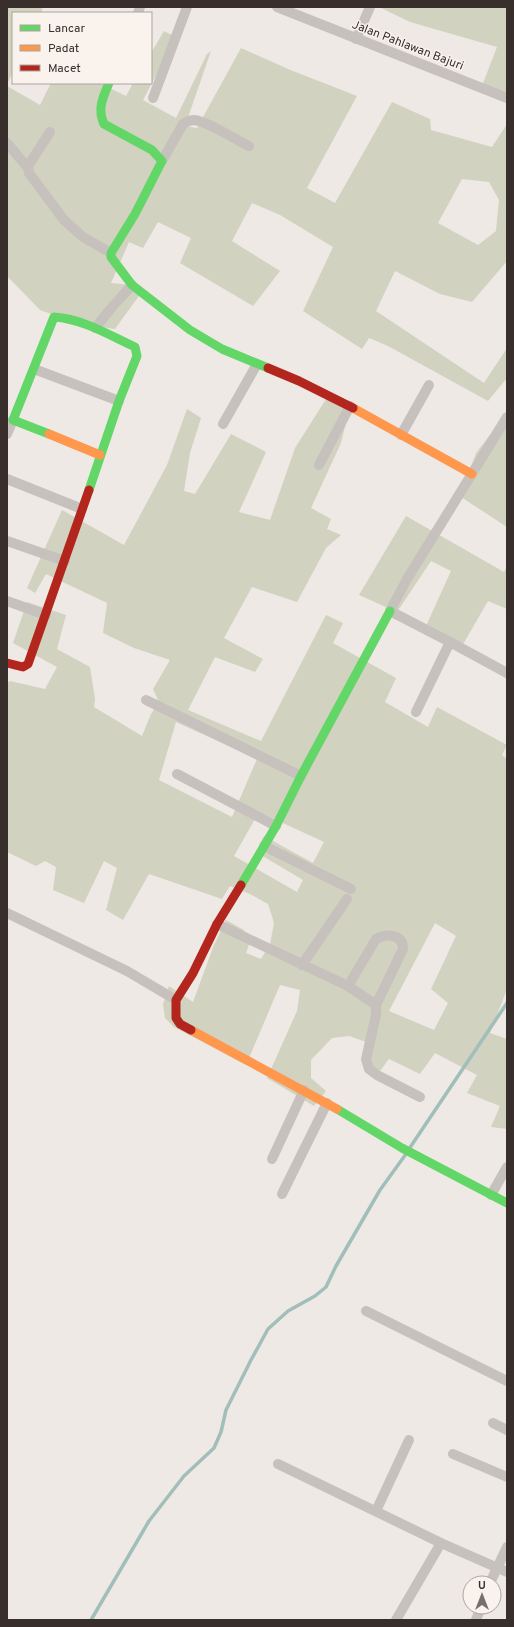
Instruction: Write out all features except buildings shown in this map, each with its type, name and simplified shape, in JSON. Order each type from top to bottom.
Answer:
[{"type":"street","points":[[153,98],[187,7]]},
{"type":"street","name":"Jalan Pahlawan Bajuri","points":[[277,7],[507,98]]},
{"type":"street","points":[[356,39],[370,7]]},
{"type":"street","points":[[109,84],[100,105],[100,117],[104,124],[152,150],[162,161]]},
{"type":"street","points":[[110,253],[134,214],[183,124],[188,121],[195,120],[249,146]]},
{"type":"street","points":[[28,168],[50,132]]},
{"type":"street","points":[[7,143],[28,168],[28,173],[64,220],[83,238],[110,253],[111,257],[132,285],[190,330],[222,349],[299,381],[350,406],[472,474]]},
{"type":"street","points":[[94,328],[132,285]]},
{"type":"street","points":[[7,434],[54,317],[60,316],[94,328],[135,347],[137,350],[137,356],[119,401],[65,561],[28,664],[23,667],[7,663]]},
{"type":"street","points":[[223,424],[257,364]]},
{"type":"street","points":[[34,369],[119,401]]},
{"type":"street","points":[[401,435],[429,385]]},
{"type":"street","points":[[319,465],[350,406]]},
{"type":"street","points":[[507,417],[407,579],[301,776],[276,826],[217,924],[193,973],[176,1000],[175,1009],[176,1018],[180,1024],[304,1090],[402,1148],[507,1203]]},
{"type":"street","points":[[13,420],[100,455]]},
{"type":"street","points":[[7,479],[82,509]]},
{"type":"street","points":[[7,541],[65,561]]},
{"type":"street","points":[[7,601],[46,615]]},
{"type":"street","points":[[390,611],[507,673]]},
{"type":"street","points":[[416,712],[450,642]]},
{"type":"street","points":[[146,700],[301,776]]},
{"type":"street","points":[[177,774],[276,826]]},
{"type":"street","points":[[264,846],[351,889]]},
{"type":"street","points":[[302,965],[347,899]]},
{"type":"street","points":[[7,913],[120,968],[176,1000]]},
{"type":"street","points":[[217,924],[348,986],[376,1004]]},
{"type":"street","points":[[348,986],[376,939],[382,936],[394,936],[399,938],[402,942],[403,948],[376,1004],[376,1015],[366,1059],[369,1069],[377,1075],[420,1097]]},
{"type":"street","points":[[272,1158],[304,1090]]},
{"type":"street","points":[[282,1194],[327,1103]]},
{"type":"street","points":[[492,1195],[507,1167]]},
{"type":"street","points":[[366,1311],[507,1381]]},
{"type":"street","points":[[493,1423],[507,1430]]},
{"type":"street","points":[[376,1511],[409,1440]]},
{"type":"street","points":[[453,1454],[507,1477]]},
{"type":"street","points":[[278,1464],[441,1543],[507,1572]]},
{"type":"street","points":[[396,1620],[441,1543]]},
{"type":"street","points":[[493,1575],[507,1547]]},
{"type":"green space","points":[[7,7],[43,7],[41,12],[12,12],[12,74],[7,84]]},
{"type":"green space","points":[[379,7],[507,7],[507,102],[480,91],[497,47],[410,22]]},
{"type":"green space","points":[[164,31],[176,37],[152,83],[152,51]]},
{"type":"green space","points":[[241,48],[288,69],[357,96],[307,188],[335,203],[392,102],[430,119],[431,130],[492,147],[507,124],[507,261],[472,302],[440,294],[395,271],[376,311],[484,383],[507,348],[507,378],[488,401],[388,346],[369,338],[362,349],[303,311],[333,247],[280,215],[252,203],[232,241],[280,271],[253,306],[180,263],[191,238],[158,222],[143,248],[129,242],[111,283],[132,285],[141,293],[115,329],[82,325],[40,310],[7,276],[7,86],[40,105],[50,84],[101,84],[126,96],[132,84],[151,84],[143,100],[176,118],[207,54],[211,51],[185,126],[197,128]],"holes":[[[462,179],[489,182],[499,200],[496,231],[478,245],[438,223]]]},
{"type":"green space","points":[[328,396],[350,406],[341,443],[311,508],[331,519],[327,529],[341,535],[326,548],[297,602],[252,587],[224,638],[263,659],[255,672],[215,657],[188,710],[261,741],[326,615],[343,623],[333,643],[396,678],[385,702],[428,727],[437,707],[507,745],[502,755],[507,759],[507,989],[490,1033],[507,1039],[507,1129],[491,1127],[500,1106],[467,1093],[477,1075],[435,1053],[420,1074],[389,1059],[380,1071],[365,1065],[372,1044],[349,1036],[332,1038],[311,1060],[311,1078],[326,1091],[314,1106],[267,1078],[297,1011],[300,990],[280,985],[246,1065],[174,1027],[165,1018],[163,1004],[169,986],[193,1002],[214,945],[226,920],[244,930],[250,942],[246,953],[261,959],[270,944],[274,923],[268,904],[250,894],[230,886],[222,899],[149,874],[123,920],[106,910],[117,868],[104,861],[84,903],[53,890],[56,867],[45,861],[36,866],[7,852],[7,683],[10,681],[45,689],[57,667],[13,643],[27,602],[66,615],[57,649],[90,667],[95,699],[94,707],[142,736],[151,714],[159,702],[153,689],[170,660],[134,648],[103,633],[107,603],[46,574],[35,593],[27,588],[62,510],[124,545],[167,465],[187,409],[201,418],[190,453],[184,491],[195,494],[231,434],[266,452],[239,512],[270,520],[295,448]],"holes":[[[176,722],[257,759],[232,817],[159,780]],[[259,812],[324,842],[313,863],[264,836],[256,852],[303,880],[297,892],[234,856]],[[435,923],[456,936],[431,989],[448,1003],[434,1030],[389,1011]]]},
{"type":"green space","points":[[507,413],[507,527],[461,497],[476,453]]},
{"type":"green space","points":[[406,516],[504,572],[507,566],[507,609],[488,601],[462,646],[426,626],[451,571],[431,561],[397,612],[359,595]]},
{"type":"waterway","points":[[409,1149],[507,1003]]},
{"type":"waterway","points":[[91,1620],[149,1521],[184,1476],[214,1448],[221,1432],[226,1410],[268,1329],[288,1311],[315,1296],[326,1287],[336,1266],[380,1190],[406,1154]]},
{"type":"traffic: fast","points":[[109,84],[101,108],[104,124],[152,150],[162,161],[135,214],[111,253],[111,257],[132,285],[190,330],[222,349],[268,368]]},
{"type":"traffic: fast","points":[[49,434],[13,420],[54,317],[65,318],[86,324],[135,347],[137,356],[119,401],[89,490]]},
{"type":"traffic: fast","points":[[241,885],[276,826],[301,776],[390,611]]},
{"type":"traffic: fast","points":[[337,1109],[402,1148],[507,1203]]},
{"type":"traffic: slow","points":[[353,408],[472,474]]},
{"type":"traffic: slow","points":[[49,434],[100,455]]},
{"type":"traffic: slow","points":[[191,1030],[337,1109]]},
{"type":"traffic: jam","points":[[268,368],[299,381],[353,408]]},
{"type":"traffic: jam","points":[[7,663],[23,667],[28,664],[89,490]]},
{"type":"traffic: jam","points":[[191,1030],[180,1024],[176,1018],[176,1000],[193,973],[217,924],[241,885]]}]
